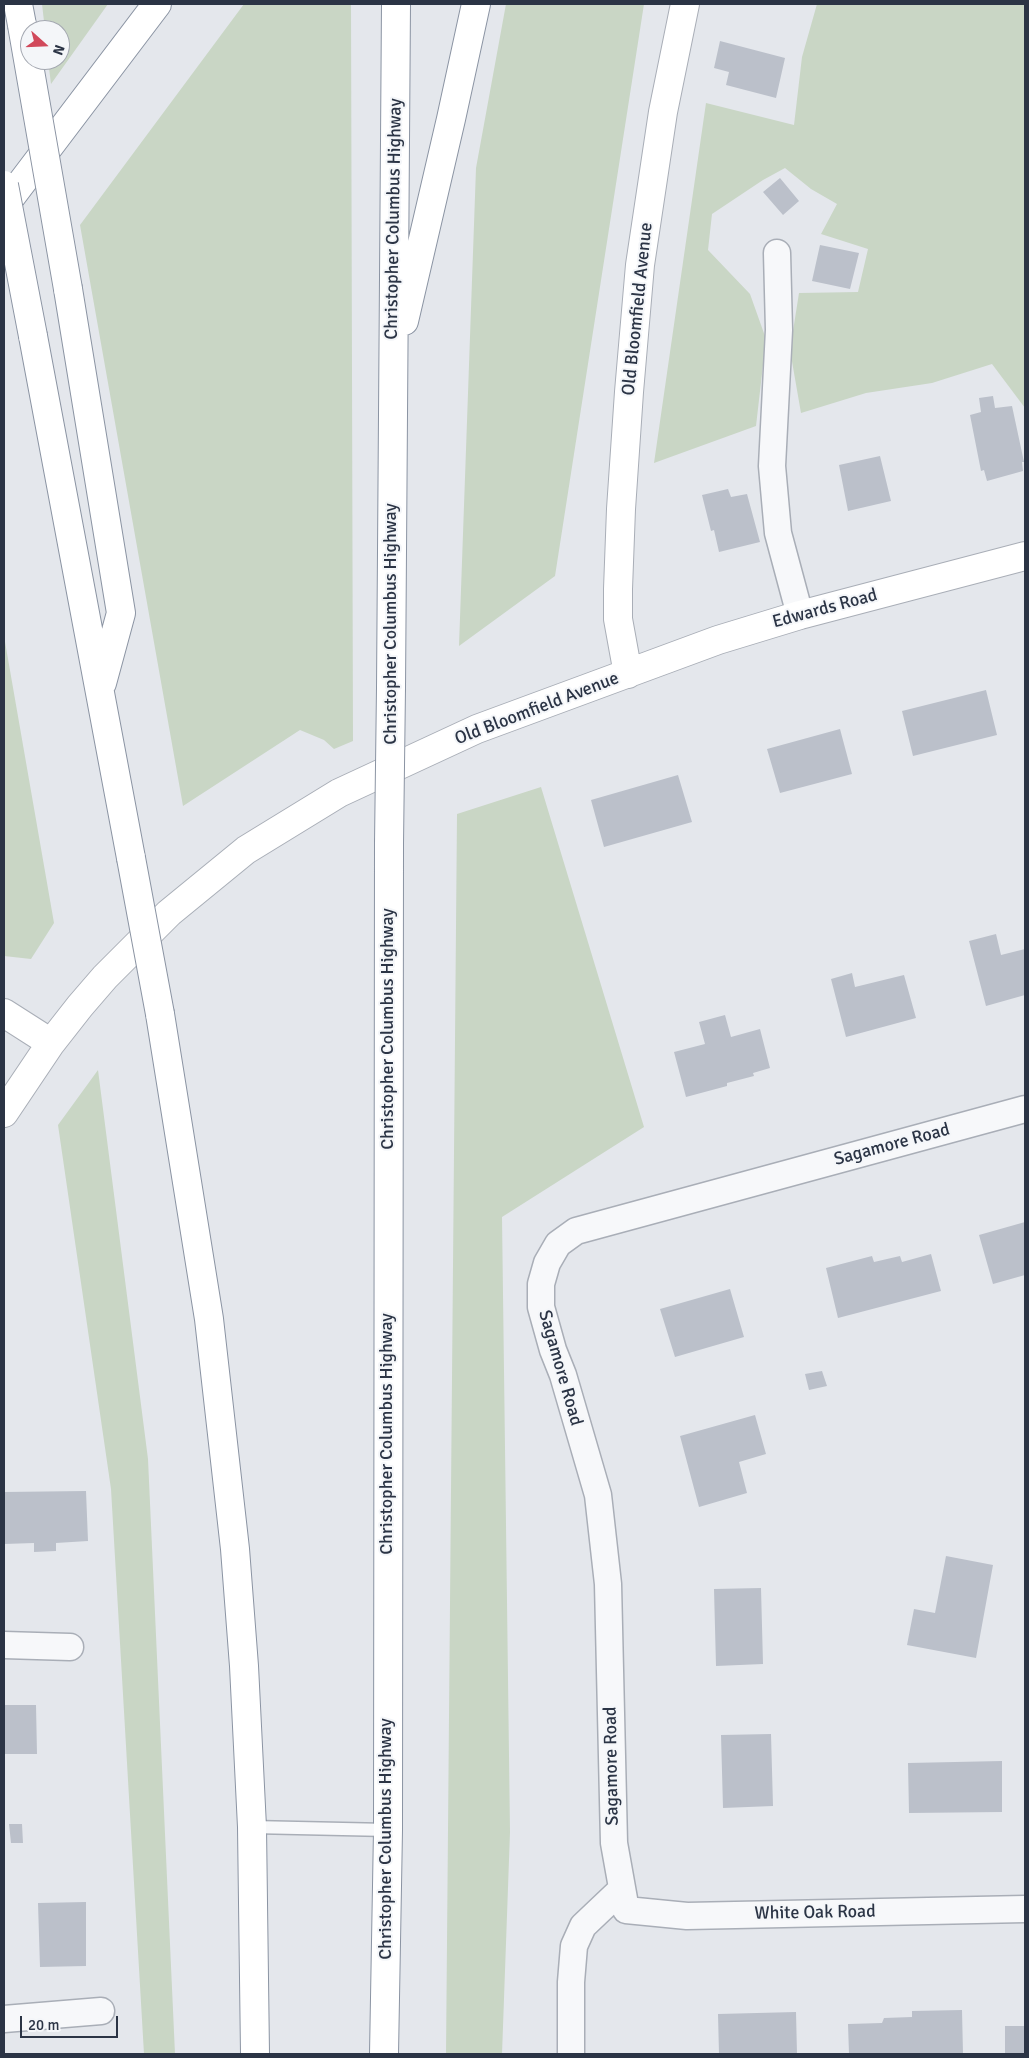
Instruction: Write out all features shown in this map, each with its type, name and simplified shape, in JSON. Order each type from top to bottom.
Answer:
[{"type":"main road","points":[[4,206],[157,4]]},
{"type":"main road","name":"Christopher Columbus Highway","points":[[384,2054],[388,1830],[389,843],[396,4]]},
{"type":"main road","points":[[392,368],[476,4]]},
{"type":"main road","name":"Old Bloomfield Avenue","points":[[4,1113],[52,1043],[105,977],[169,913],[246,850],[339,793],[477,729],[568,694],[628,674],[618,619],[618,589],[629,392],[640,266],[663,112],[685,4]]},
{"type":"main road","points":[[20,14],[68,289],[121,613],[100,689]]},
{"type":"main road","points":[[4,185],[160,1014],[209,1319],[235,1549],[244,1666],[252,1827],[255,2054]]},
{"type":"main road","name":"Edwards Road","points":[[628,674],[718,640],[800,615],[1025,556]]},
{"type":"main road","points":[[4,1013],[52,1043]]},
{"type":"street","points":[[777,253],[779,330],[772,466],[778,533],[800,615]]},
{"type":"street","name":"Sagamore Road","points":[[622,1888],[614,1843],[608,1584],[598,1495],[541,1307],[541,1284],[547,1263],[558,1244],[576,1231],[1025,1109]]},
{"type":"street","points":[[4,1645],[70,1646]]},
{"type":"street","points":[[572,2054],[571,1982],[574,1946],[584,1926],[622,1888]]},
{"type":"street","name":"White Oak Road","points":[[622,1888],[626,1910],[687,1916],[1025,1909]]},
{"type":"street","points":[[4,2019],[101,2011]]},
{"type":"lane","points":[[252,1827],[388,1830]]},
{"type":"green space","points":[[42,4],[108,4],[70,57],[70,20],[44,20]]},
{"type":"green space","points":[[244,4],[351,4],[353,741],[334,749],[324,740],[300,730],[183,806],[80,225]]},
{"type":"green space","points":[[506,4],[644,4],[555,576],[459,646],[476,168]]},
{"type":"green space","points":[[817,4],[1025,4],[1025,408],[992,364],[932,383],[866,393],[801,413],[790,350],[799,293],[858,292],[868,249],[821,234],[837,204],[811,189],[785,168],[763,180],[712,214],[708,250],[750,294],[766,339],[756,426],[654,463],[706,103],[794,125],[802,57]]},
{"type":"green space","points":[[49,70],[61,70],[51,84]]},
{"type":"green space","points":[[4,636],[54,923],[31,959],[4,956]]},
{"type":"green space","points":[[541,787],[644,1127],[502,1217],[510,1832],[502,2054],[446,2054],[457,814]]},
{"type":"green space","points":[[98,1070],[148,1459],[175,2054],[144,2054],[111,1489],[58,1125]]},
{"type":"building","points":[[720,41],[785,58],[776,98],[726,85],[729,72],[714,68]]},
{"type":"building","points":[[780,178],[799,201],[783,215],[763,192]]},
{"type":"building","points":[[820,245],[859,253],[850,289],[812,281]]},
{"type":"building","points":[[993,396],[995,408],[1012,406],[1024,462],[1022,462],[1023,471],[987,481],[984,470],[981,471],[970,415],[981,412],[979,398]]},
{"type":"building","points":[[880,456],[891,501],[848,511],[839,465]]},
{"type":"building","points":[[728,489],[731,497],[747,494],[760,542],[719,552],[714,530],[711,531],[702,495]]},
{"type":"building","points":[[986,690],[997,735],[913,756],[902,711]]},
{"type":"building","points":[[840,729],[852,774],[780,793],[767,749]]},
{"type":"building","points":[[678,775],[692,822],[604,847],[591,800]]},
{"type":"building","points":[[996,934],[1001,955],[1025,949],[1025,995],[986,1006],[969,941]]},
{"type":"building","points":[[852,973],[855,987],[904,975],[916,1018],[846,1037],[831,979]]},
{"type":"building","points":[[725,1015],[731,1037],[760,1029],[770,1068],[753,1073],[754,1076],[727,1083],[727,1086],[686,1097],[674,1052],[705,1044],[699,1022]]},
{"type":"building","points":[[1025,1222],[1025,1275],[993,1284],[979,1235]]},
{"type":"building","points":[[931,1254],[941,1291],[838,1318],[826,1268],[872,1256],[874,1262],[900,1256],[902,1262]]},
{"type":"building","points":[[730,1289],[744,1337],[675,1357],[660,1309]]},
{"type":"building","points":[[822,1371],[827,1386],[809,1390],[805,1374]]},
{"type":"building","points":[[755,1415],[766,1454],[739,1462],[747,1493],[699,1507],[680,1436]]},
{"type":"building","points":[[86,1491],[88,1541],[56,1543],[56,1551],[34,1552],[34,1543],[4,1544],[4,1492]]},
{"type":"building","points":[[946,1556],[993,1565],[976,1658],[907,1645],[914,1609],[935,1613]]},
{"type":"building","points":[[761,1588],[763,1664],[716,1666],[714,1589]]},
{"type":"building","points":[[4,1705],[36,1705],[37,1754],[4,1754]]},
{"type":"building","points":[[771,1734],[773,1806],[723,1808],[721,1735]]},
{"type":"building","points":[[1002,1761],[1002,1812],[909,1813],[908,1763]]},
{"type":"building","points":[[9,1824],[22,1824],[23,1843],[11,1843]]},
{"type":"building","points":[[86,1902],[86,1966],[40,1967],[38,1903]]},
{"type":"building","points":[[962,2010],[963,2054],[849,2054],[848,2024],[882,2023],[884,2018],[912,2017],[912,2011]]},
{"type":"building","points":[[796,2012],[797,2054],[719,2054],[718,2014]]},
{"type":"building","points":[[1005,2026],[1025,2026],[1025,2054],[1005,2054]]}]
